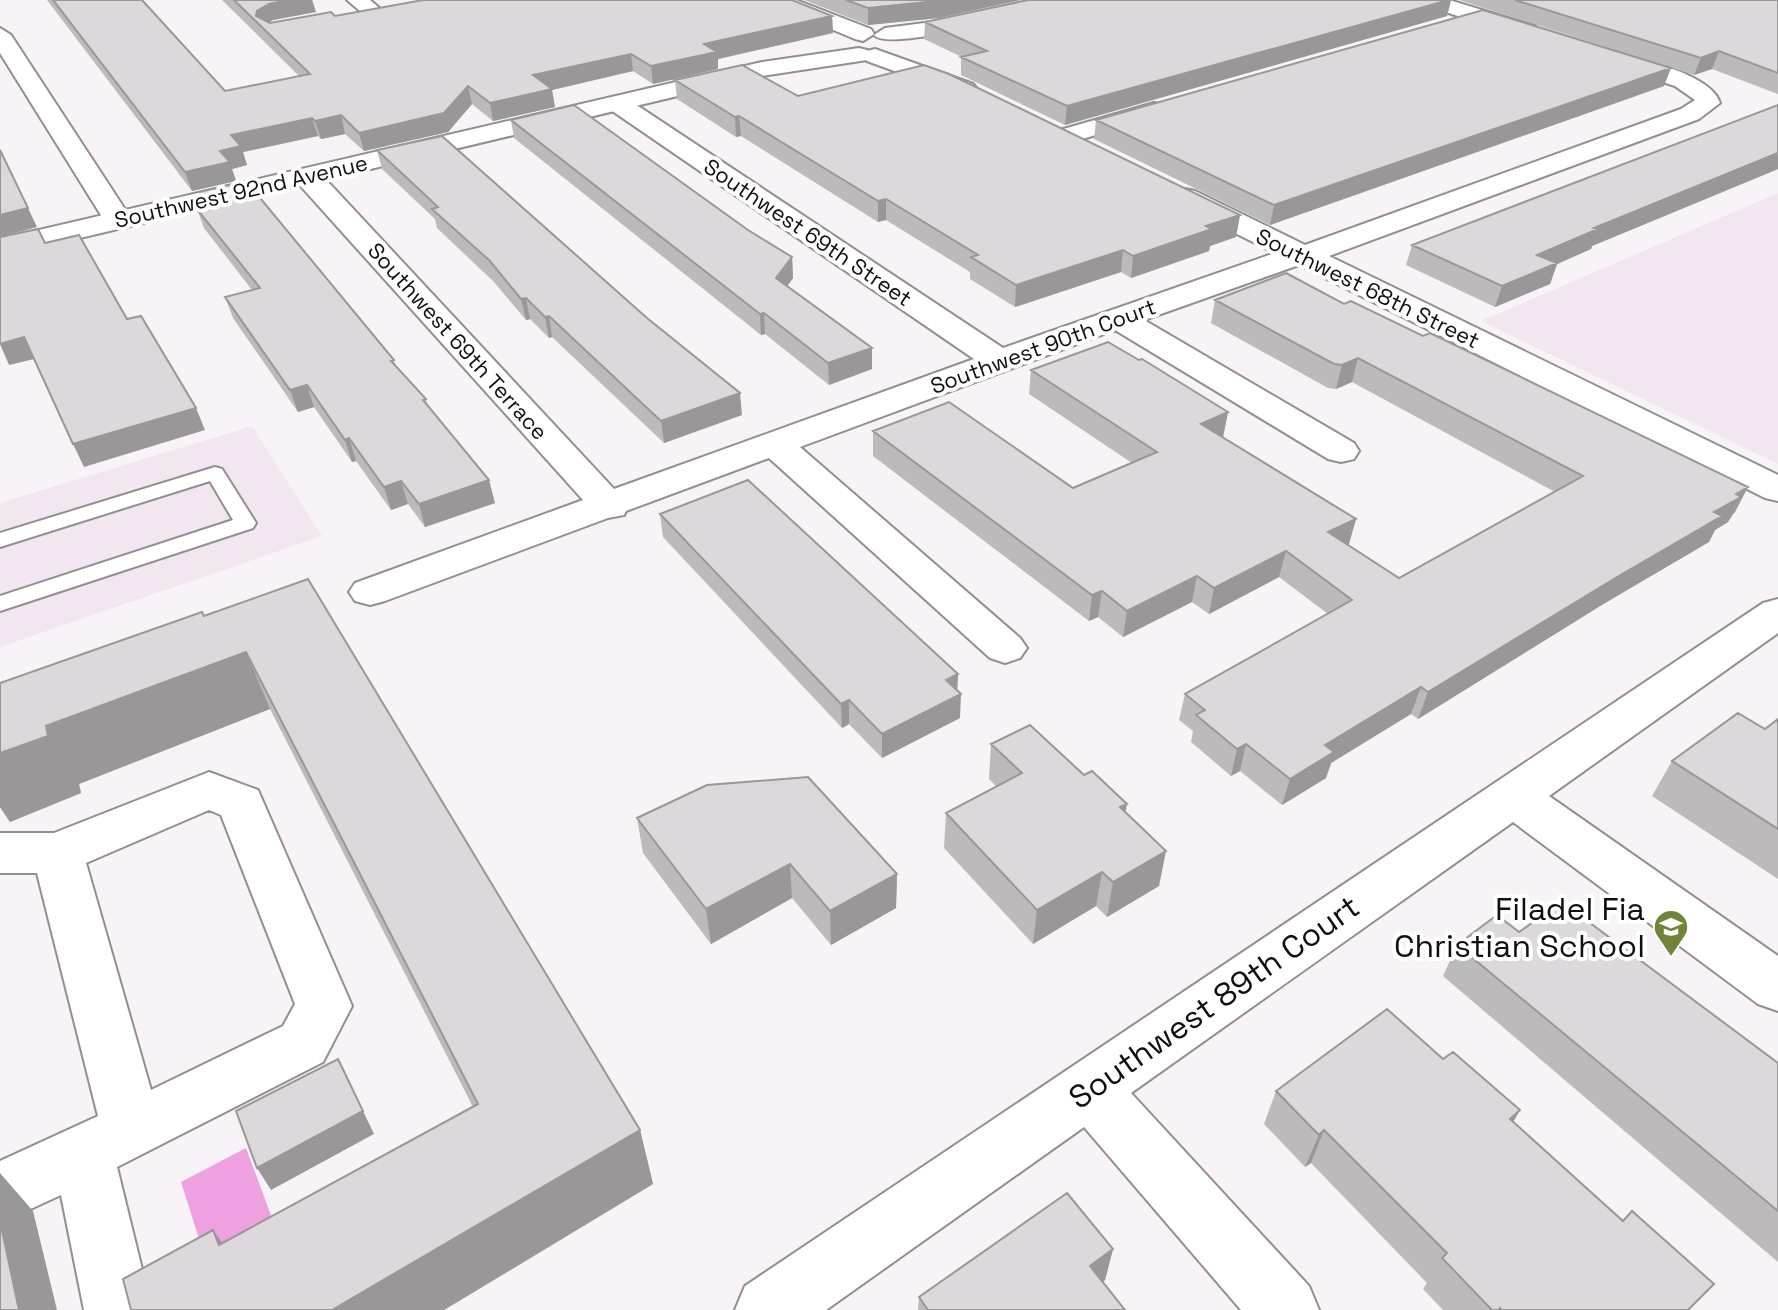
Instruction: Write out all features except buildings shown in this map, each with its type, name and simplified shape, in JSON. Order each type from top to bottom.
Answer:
[{"type":"street","name":"Southwest 92nd Avenue","points":[[0,248],[1061,0]]},
{"type":"street","points":[[1428,0],[1551,39]]},
{"type":"street","points":[[784,3],[790,10],[984,98]]},
{"type":"street","points":[[358,10],[398,7]]},
{"type":"street","points":[[1443,27],[1480,16]]},
{"type":"street","points":[[0,35],[118,220]]},
{"type":"street","name":"Southwest 90th Court","points":[[370,592],[610,507],[999,361],[1266,265],[1303,256],[1690,114],[1705,106],[1709,100],[1683,81],[1594,53]]},
{"type":"street","points":[[1062,137],[1183,102]]},
{"type":"street","name":"Southwest 69th Street","points":[[617,103],[999,361]]},
{"type":"street","points":[[1036,124],[1090,151]]},
{"type":"street","name":"Southwest 69th Terrace","points":[[307,176],[610,507]]},
{"type":"street","name":"Southwest 68th Street","points":[[1161,186],[1778,490]]},
{"type":"street","points":[[1118,318],[1341,451]]},
{"type":"street","points":[[776,445],[1005,648]]},
{"type":"street","name":"Southwest 89th Court","points":[[769,1310],[1778,613]]},
{"type":"street","points":[[0,853],[58,853],[209,790],[241,803],[324,1006],[303,1044],[0,1193]]},
{"type":"street","points":[[1512,795],[1778,987]]},
{"type":"street","points":[[58,853],[108,1141],[118,1310]]},
{"type":"street","points":[[1089,1089],[1285,1310]]},
{"type":"lane","points":[[0,540],[215,473],[245,523],[0,604]]},
{"type":"shaded area","points":[[1778,193],[1778,464],[1481,321]]},
{"type":"shaded area","points":[[252,426],[322,536],[0,647],[0,503]]},
{"type":"shaded area","points":[[246,1148],[283,1248],[214,1286],[181,1182]]},
{"type":"place","name":"Filadel Fia Christian School","points":[[1671,958]]}]
